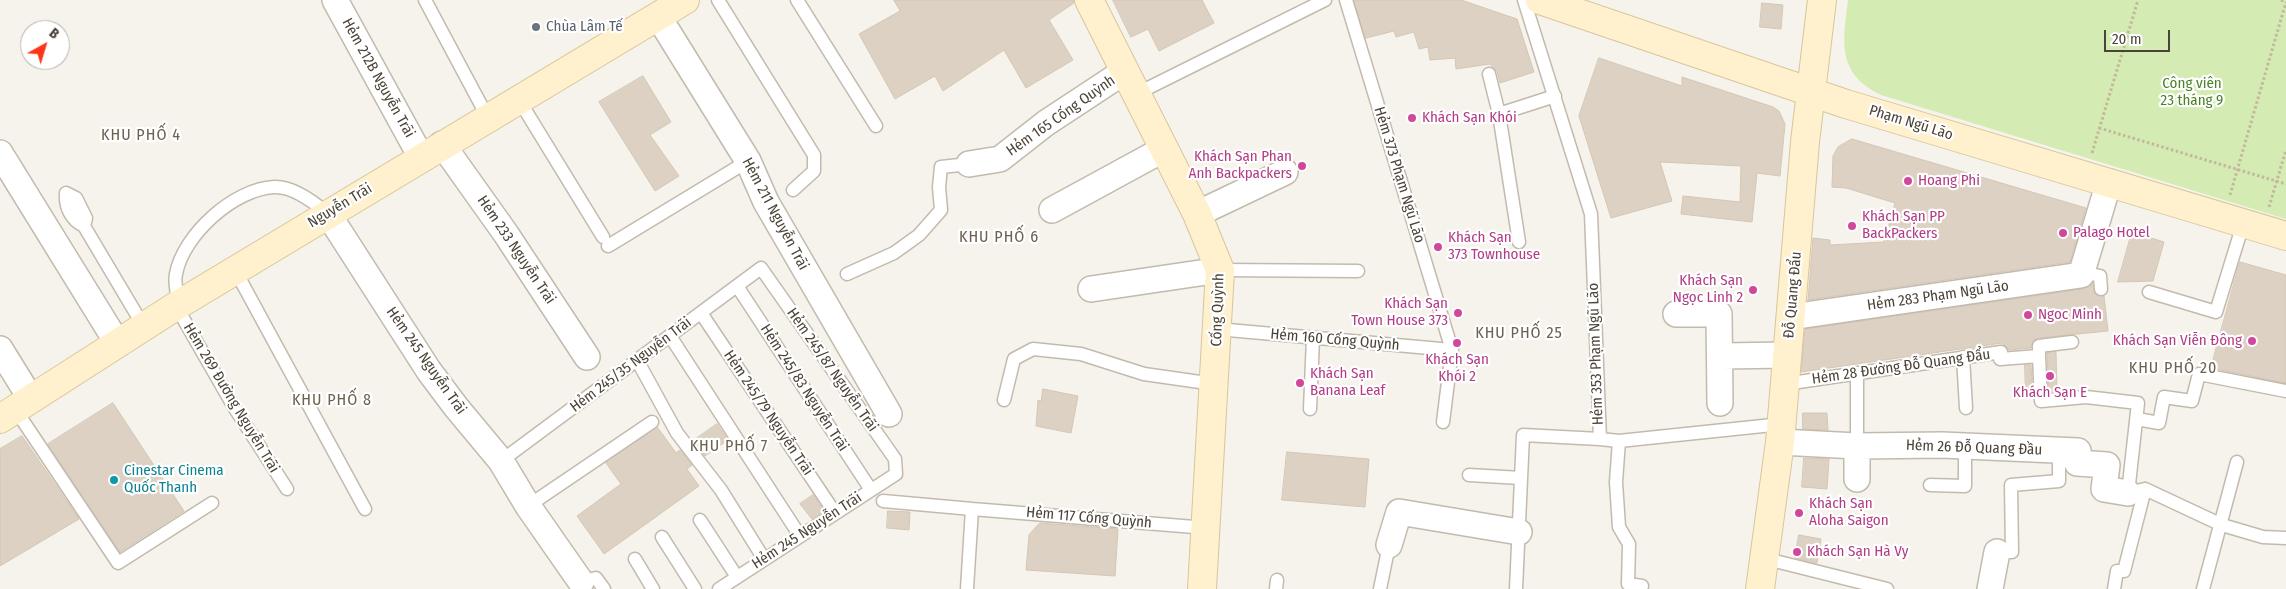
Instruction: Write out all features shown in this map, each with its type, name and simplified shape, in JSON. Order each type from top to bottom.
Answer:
[{"type":"main road","name":"Nguyễn Trãi","points":[[15,409],[177,305],[431,150],[685,0]]},
{"type":"main road","name":"Cống Quỳnh","points":[[1089,0],[1198,214],[1220,270],[1207,528],[1202,589]]},
{"type":"main road","name":"Phạm Ngũ Lão","points":[[1540,0],[1580,7],[1811,92],[2254,227]]},
{"type":"main road","name":"Ðỗ Quang Ðẩu","points":[[1760,589],[1781,433],[1811,92],[1822,0]]},
{"type":"street","name":"Hẻm 212B Nguyễn Trãi","points":[[335,0],[431,150]]},
{"type":"street","name":"Hẻm 211 Nguyễn Trãi","points":[[658,16],[748,161],[766,202],[889,414]]},
{"type":"street","name":"Hẻm 165 Cống Quỳnh","points":[[968,164],[1000,159],[1046,123],[1130,83]]},
{"type":"street","points":[[1052,210],[1164,149]]},
{"type":"street","name":"Hẻm 233 Nguyễn Trãi","points":[[431,150],[506,234],[587,358]]},
{"type":"street","points":[[0,153],[118,344]]},
{"type":"street","points":[[1198,214],[1285,172]]},
{"type":"street","points":[[2082,272],[2097,179]]},
{"type":"street","name":"Hẻm 245 Nguyễn Trãi","points":[[328,214],[429,371],[456,407],[502,461],[528,506],[587,587]]},
{"type":"street","points":[[1091,289],[1220,270]]},
{"type":"street","name":"Hẻm 283 Phạm Ngũ Lão","points":[[1790,317],[2081,275],[2082,272]]},
{"type":"street","points":[[1676,314],[1719,314],[1721,356],[1720,403]]},
{"type":"street","points":[[0,349],[15,409]]},
{"type":"street","points":[[1721,356],[1788,355]]},
{"type":"street","name":"Hẻm 26 Ðỗ Quang Ðầu","points":[[1781,433],[1857,446],[2078,451],[2077,463],[2108,465],[2104,489],[2137,491]]},
{"type":"street","points":[[1857,446],[1857,479]]},
{"type":"street","points":[[1389,545],[1399,512],[1519,532]]},
{"type":"street","points":[[1990,589],[1997,552]]},
{"type":"lane","points":[[426,0],[488,118]]},
{"type":"lane","points":[[718,0],[814,155],[814,171],[793,190]]},
{"type":"lane","points":[[798,0],[876,126]]},
{"type":"lane","points":[[1130,83],[1325,0]]},
{"type":"lane","name":"Hẻm 373 Phạm Ngũ Lão","points":[[1346,0],[1452,350]]},
{"type":"lane","name":"Hẻm 353 Phạm Ngũ Lão","points":[[1524,0],[1591,214],[1600,439],[1618,441],[1616,482],[1619,527],[1629,544],[1628,584],[1642,586]]},
{"type":"lane","points":[[1489,74],[1499,114],[1519,242]]},
{"type":"lane","points":[[1499,114],[1555,96]]},
{"type":"lane","points":[[518,100],[605,242],[748,161]]},
{"type":"lane","points":[[847,274],[894,253],[920,235],[941,210],[939,187],[941,167],[968,164]]},
{"type":"lane","points":[[177,305],[176,272],[185,248],[211,216],[236,200],[256,191],[275,186],[305,196],[328,214]]},
{"type":"lane","points":[[84,226],[144,327]]},
{"type":"lane","points":[[2149,292],[2216,312],[2254,227]]},
{"type":"lane","name":"Hẻm 245/35 Nguyễn Trãi","points":[[502,461],[761,268]]},
{"type":"lane","name":"Hẻm 245/87 Nguyễn Trãi","points":[[761,268],[895,459],[896,474]]},
{"type":"lane","points":[[235,270],[365,509]]},
{"type":"lane","points":[[1220,270],[1358,270]]},
{"type":"lane","points":[[2082,272],[2100,276],[2101,289]]},
{"type":"lane","name":"Hẻm 245/83 Nguyễn Trãi","points":[[737,286],[871,490]]},
{"type":"lane","name":"Hẻm 269 Đường Nguyễn Trãi","points":[[177,305],[234,408],[287,489]]},
{"type":"lane","name":"Hẻm 245/79 Nguyễn Trãi","points":[[701,313],[835,513]]},
{"type":"lane","name":"Hẻm 160 Cống Quỳnh","points":[[1217,329],[1452,350]]},
{"type":"lane","points":[[670,336],[800,536]]},
{"type":"lane","points":[[1310,409],[1313,338]]},
{"type":"lane","points":[[2072,342],[2039,346],[2041,401],[2086,397],[2138,403],[2137,491],[2124,571],[2117,571],[2114,589]]},
{"type":"lane","points":[[1004,400],[1014,359],[1033,349],[1081,354],[1144,374],[1214,384]]},
{"type":"lane","points":[[1443,422],[1452,350]]},
{"type":"lane","name":"Hẻm 28 Đường Đỗ Quang Đẩu","points":[[1785,384],[2000,352],[2000,359],[2039,356]]},
{"type":"lane","points":[[1963,357],[1966,408]]},
{"type":"lane","points":[[637,360],[677,433],[721,490],[764,559]]},
{"type":"lane","points":[[1857,373],[1857,446]]},
{"type":"lane","points":[[2137,419],[2159,423],[2164,397],[2192,401],[2199,374],[2286,391]]},
{"type":"lane","points":[[15,409],[118,563],[212,503]]},
{"type":"lane","points":[[528,506],[652,422]]},
{"type":"lane","points":[[1618,441],[1781,433]]},
{"type":"lane","points":[[1516,589],[1523,436],[1600,439]]},
{"type":"lane","points":[[1930,485],[1971,486],[1965,447]]},
{"type":"lane","points":[[1997,552],[2012,552],[2011,485],[2059,481],[2059,451]]},
{"type":"lane","points":[[2203,589],[2238,462]]},
{"type":"lane","name":"Hẻm 245 Nguyễn Trãi","points":[[719,589],[896,474]]},
{"type":"lane","points":[[1469,475],[1521,478]]},
{"type":"lane","points":[[2137,491],[2222,525],[2263,537],[2286,538]]},
{"type":"lane","name":"Hẻm 117 Cống Quỳnh","points":[[883,501],[1207,528]]},
{"type":"lane","points":[[967,589],[972,509]]},
{"type":"lane","points":[[700,520],[737,577]]},
{"type":"lane","points":[[662,537],[695,589]]},
{"type":"lane","points":[[1380,589],[1389,545]]},
{"type":"lane","points":[[1763,558],[1887,589]]},
{"type":"lane","points":[[635,559],[653,589]]},
{"type":"path","points":[[2097,179],[2099,128],[2138,0]]},
{"type":"path","points":[[2254,227],[2238,170],[2286,2],[2281,0]]},
{"type":"path","points":[[2099,128],[2286,184]]},
{"type":"path","points":[[2254,227],[2277,181],[2286,150]]},
{"type":"green space","name":"Công viên 23 tháng 9","points":[[1848,0],[2286,0],[2286,219],[1881,95],[1856,77],[1849,66],[1844,43]]},
{"type":"building","points":[[894,0],[1074,0],[1074,3],[1049,20],[1073,60],[1026,88],[1004,50],[943,91],[935,76],[895,99],[859,34],[900,11]]},
{"type":"building","points":[[1113,0],[1202,0],[1214,23],[1159,51],[1148,29],[1131,37]]},
{"type":"building","points":[[1354,0],[1461,0],[1517,19],[1534,72],[1500,83],[1497,72],[1490,64],[1456,69],[1455,58],[1430,60],[1428,47],[1419,49],[1414,32],[1396,37],[1394,31],[1366,38]]},
{"type":"building","points":[[1762,3],[1783,5],[1781,29],[1760,27]]},
{"type":"building","points":[[1599,58],[1682,86],[1682,77],[1773,107],[1779,111],[1785,124],[1780,176],[1757,173],[1752,222],[1681,214],[1683,196],[1740,202],[1741,166],[1660,162],[1672,201],[1611,218],[1579,116]]},
{"type":"building","points":[[643,76],[671,122],[650,135],[679,176],[655,191],[599,102]]},
{"type":"building","points":[[1852,139],[2086,208],[2070,262],[1808,300],[1813,238],[1830,240],[1830,245],[1884,242],[1895,203],[1846,188],[1832,187],[1833,156],[1838,147]]},
{"type":"building","points":[[2132,232],[2164,242],[2153,281],[2118,282]]},
{"type":"building","name":"Khách Sạn Viễn Đông","points":[[2240,262],[2286,275],[2286,383],[2211,368]]},
{"type":"building","points":[[2092,283],[2095,294],[2104,296],[2108,331],[2038,338],[2032,342],[2031,348],[2009,350],[2002,343],[1801,372],[1805,329],[2083,289]]},
{"type":"building","points":[[2056,352],[2057,391],[2049,392],[2047,353]]},
{"type":"building","points":[[2025,365],[2031,365],[2033,396],[2026,396]]},
{"type":"building","points":[[1043,389],[1078,396],[1071,433],[1036,426],[1038,400],[1041,401]]},
{"type":"building","name":"Cinestar Cinema Quốc Thanh","points":[[113,403],[184,511],[120,552],[48,444]]},
{"type":"building","points":[[1803,413],[1827,413],[1828,430],[1803,429]]},
{"type":"building","points":[[717,424],[728,440],[705,456],[693,441]]},
{"type":"building","points":[[658,428],[676,453],[680,450],[692,465],[687,469],[699,486],[604,554],[577,516],[621,484],[606,463]]},
{"type":"building","points":[[22,436],[79,519],[0,566],[0,449]]},
{"type":"building","points":[[1287,452],[1369,459],[1365,507],[1282,500]]},
{"type":"building","points":[[1804,458],[1829,459],[1827,489],[1802,487]]},
{"type":"building","points":[[813,495],[824,511],[812,519],[800,504]]},
{"type":"building","points":[[888,511],[910,512],[909,530],[887,528]]},
{"type":"building","points":[[1040,523],[1118,529],[1115,576],[1026,570],[1029,535]]},
{"type":"building","points":[[1799,535],[1821,539],[1817,563],[1795,558]]},
{"type":"place","name":"Chùa Lâm Tế","points":[[536,27]]},
{"type":"place","name":"Khách Sạn Khói","points":[[1412,118]]},
{"type":"place","name":"Khách Sạn Phan Anh Backpackers","points":[[1302,166]]},
{"type":"place","name":"Hoang Phi","points":[[1908,181]]},
{"type":"place","name":"Khách Sạn PP BackPackers","points":[[1852,226]]},
{"type":"place","name":"Palago Hotel","points":[[2063,233]]},
{"type":"place","name":"Khách Sạn 373 Townhouse","points":[[1438,247]]},
{"type":"place","name":"Khách Sạn Ngọc Linh 2","points":[[1753,290]]},
{"type":"place","name":"Khách Sạn Town House 373","points":[[1458,313]]},
{"type":"place","name":"Ngoc Minh","points":[[2028,315]]},
{"type":"place","name":"Khách Sạn Viễn Đông","points":[[2252,341]]},
{"type":"place","name":"Khách Sạn Khói 2","points":[[1457,343]]},
{"type":"place","name":"Khách Sạn E","points":[[2050,376]]},
{"type":"place","name":"Khách Sạn Banana Leaf","points":[[1300,383]]},
{"type":"place","name":"Cinestar Cinema Quốc Thanh","points":[[114,480]]},
{"type":"place","name":"Khách Sạn Aloha Saigon","points":[[1799,513]]},
{"type":"place","name":"Khách Sạn Hà Vy","points":[[1797,552]]},
{"type":"district","name":"KHU PHỐ 4","points":[[141,136]]},
{"type":"district","name":"KHU PHỐ 6","points":[[999,238]]},
{"type":"district","name":"KHU PHỐ 25","points":[[1519,334]]},
{"type":"district","name":"KHU PHỐ 20","points":[[2173,369]]},
{"type":"district","name":"KHU PHỐ 8","points":[[332,401]]},
{"type":"district","name":"KHU PHỐ 7","points":[[729,447]]}]
